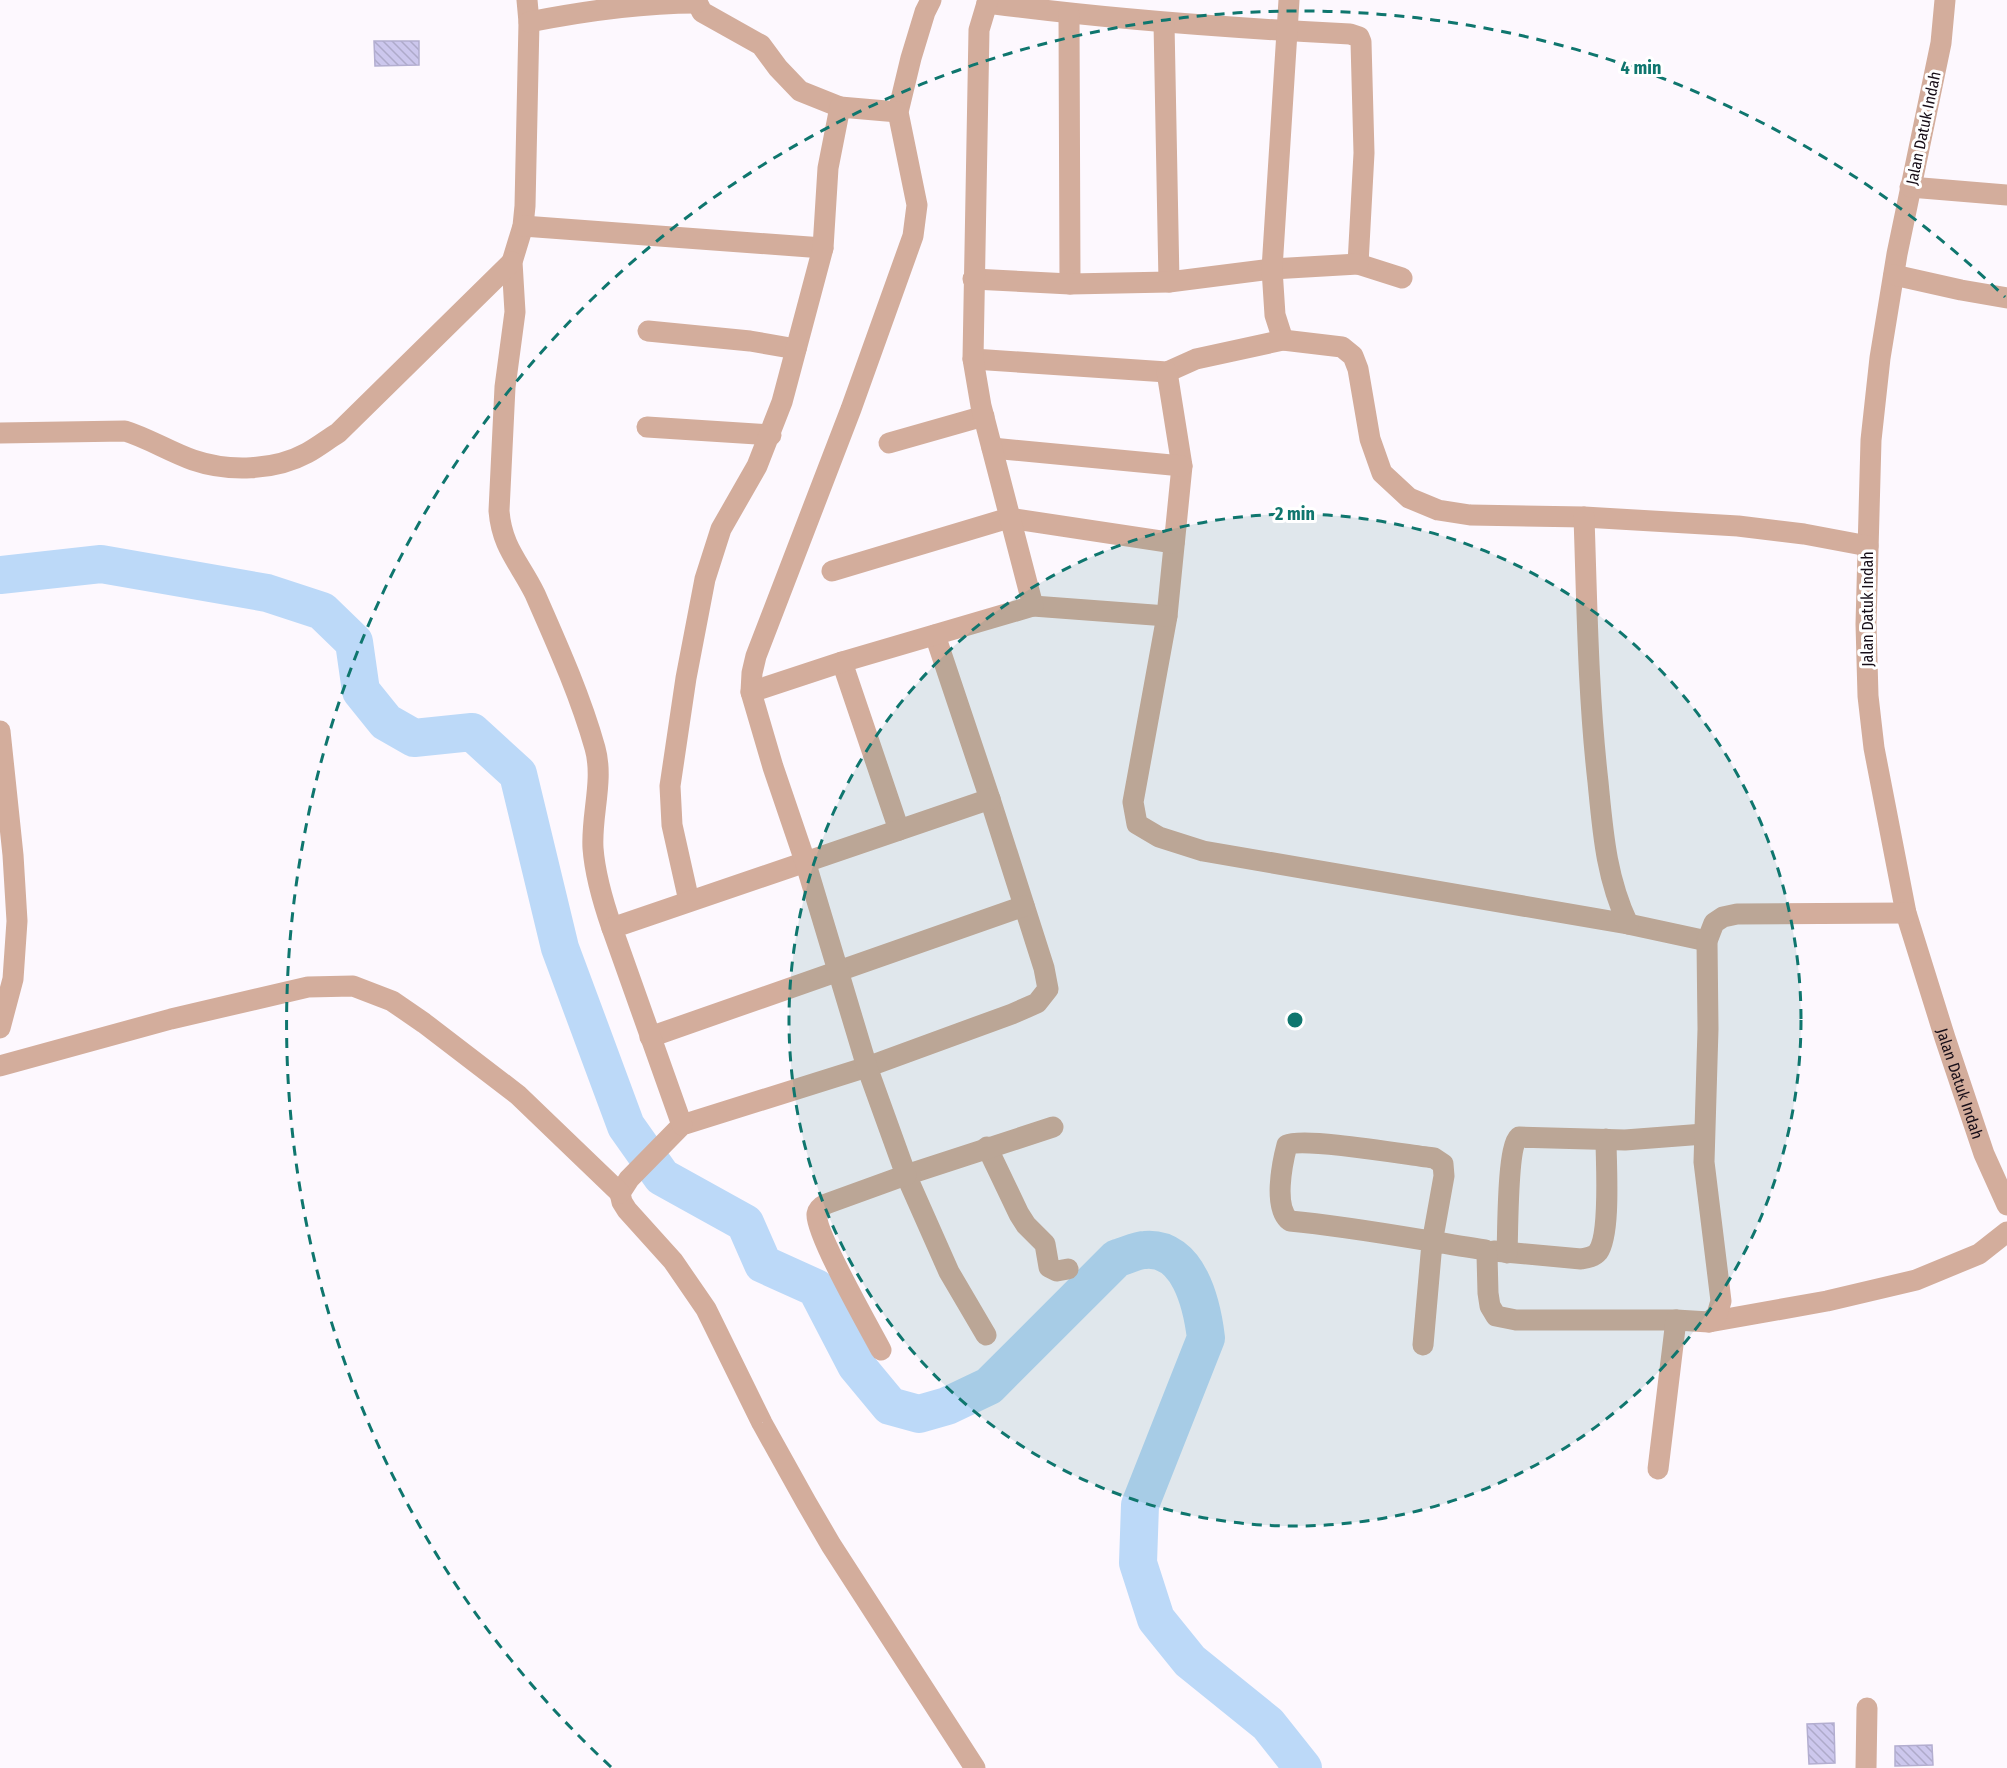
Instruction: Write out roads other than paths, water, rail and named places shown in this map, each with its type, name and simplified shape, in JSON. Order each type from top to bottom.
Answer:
[{"type":"street","points":[[527,0],[529,22],[525,206],[523,226],[512,262],[515,312],[504,387],[499,511],[501,531],[533,591],[560,650],[596,750],[597,779],[593,847],[598,884],[682,1125]]},
{"type":"street","points":[[931,0],[911,58],[898,112],[917,205],[913,236],[843,431],[756,656],[751,692],[867,1067],[906,1174],[949,1272],[986,1335]]},
{"type":"street","points":[[1283,340],[1275,315],[1272,269],[1289,0]]},
{"type":"street","name":"Jalan Datuk Indah","points":[[1945,0],[1941,43],[1910,187],[1880,358],[1872,440],[1868,546],[1866,624],[1868,696],[1874,748],[1906,913],[1984,1154],[2007,1205]]},
{"type":"street","points":[[529,22],[603,8],[696,1],[702,12],[761,45],[778,68],[800,90],[840,106],[898,112]]},
{"type":"street","points":[[1033,606],[984,417],[973,359],[979,30],[987,1],[1070,14],[1164,23],[1350,34],[1359,37],[1364,153],[1358,264]]},
{"type":"street","points":[[1070,14],[1070,284]]},
{"type":"street","points":[[1164,23],[1169,282]]},
{"type":"street","points":[[689,901],[672,825],[670,786],[686,678],[705,579],[721,529],[757,466],[782,402],[823,248],[828,168],[840,106]]},
{"type":"street","points":[[1910,187],[2007,195]]},
{"type":"street","points":[[523,226],[823,248]]},
{"type":"street","points":[[0,433],[124,431],[137,434],[194,461],[222,467],[257,467],[285,462],[306,453],[338,433],[512,262]]},
{"type":"street","points":[[973,279],[1070,284],[1169,282],[1272,269],[1358,264],[1402,278]]},
{"type":"street","points":[[1894,275],[2007,298]]},
{"type":"street","points":[[648,331],[750,341],[796,349]]},
{"type":"street","points":[[973,359],[1167,372],[1196,359],[1283,340],[1342,347],[1353,356],[1358,369],[1370,439],[1382,472],[1408,498],[1438,510],[1470,515],[1584,517],[1738,526],[1804,534],[1868,546]]},
{"type":"street","points":[[1167,372],[1182,466],[1167,616],[1133,802],[1137,824],[1160,837],[1203,851],[1628,924],[1707,941]]},
{"type":"street","points":[[889,443],[984,417]]},
{"type":"street","points":[[647,427],[771,435]]},
{"type":"street","points":[[992,448],[1182,466]]},
{"type":"street","points":[[1584,517],[1590,713],[1608,868],[1616,899],[1628,924]]},
{"type":"street","points":[[832,571],[1009,518],[1174,543]]},
{"type":"street","points":[[751,692],[842,662],[1033,606],[1167,616]]},
{"type":"street","points":[[935,635],[1044,968],[1048,989],[1037,1003],[867,1067],[682,1125],[625,1186],[622,1202],[673,1261],[706,1309],[762,1424],[831,1545],[975,1768]]},
{"type":"street","points":[[842,662],[899,830]]},
{"type":"street","points":[[0,731],[14,855],[17,921],[13,979],[0,1028]]},
{"type":"street","points":[[612,928],[990,799]]},
{"type":"street","points":[[650,1037],[1024,906]]},
{"type":"street","points":[[1709,1322],[1717,1315],[1720,1301],[1704,1162],[1708,1029],[1707,941],[1714,922],[1737,914],[1906,913]]},
{"type":"street","points":[[0,1066],[171,1019],[308,987],[353,986],[392,1001],[424,1023],[518,1095],[625,1186]]},
{"type":"street","points":[[881,1350],[827,1245],[818,1224],[817,1214],[820,1208],[906,1174],[1053,1127]]},
{"type":"street","points":[[1507,1253],[1511,1159],[1516,1139],[1526,1136],[1606,1139],[1704,1134]]},
{"type":"street","points":[[1423,1345],[1432,1243],[1444,1176],[1443,1164],[1434,1158],[1302,1142],[1287,1145],[1280,1198],[1283,1214],[1290,1221],[1373,1232],[1432,1243],[1507,1253],[1581,1259],[1591,1257],[1597,1252],[1605,1233],[1606,1139]]},
{"type":"street","points":[[987,1147],[1019,1214],[1026,1225],[1045,1244],[1049,1268],[1057,1271],[1068,1269]]},
{"type":"street","points":[[1485,1250],[1490,1306],[1496,1316],[1516,1320],[1709,1322],[1827,1301],[1916,1280],[1978,1254],[2007,1232]]},
{"type":"street","points":[[1658,1469],[1676,1320]]},
{"type":"street","points":[[1866,1768],[1867,1708]]},
{"type":"waterway","points":[[0,575],[101,564],[267,593],[322,611],[354,642],[361,691],[386,722],[414,738],[472,732],[518,774],[560,948],[626,1126],[662,1177],[745,1223],[763,1264],[816,1288],[856,1365],[890,1406],[919,1414],[947,1406],[989,1386],[1117,1258],[1145,1250],[1160,1251],[1173,1257],[1183,1267],[1197,1295],[1206,1338],[1140,1505],[1138,1563],[1156,1619],[1190,1661],[1268,1724],[1303,1768]]}]
